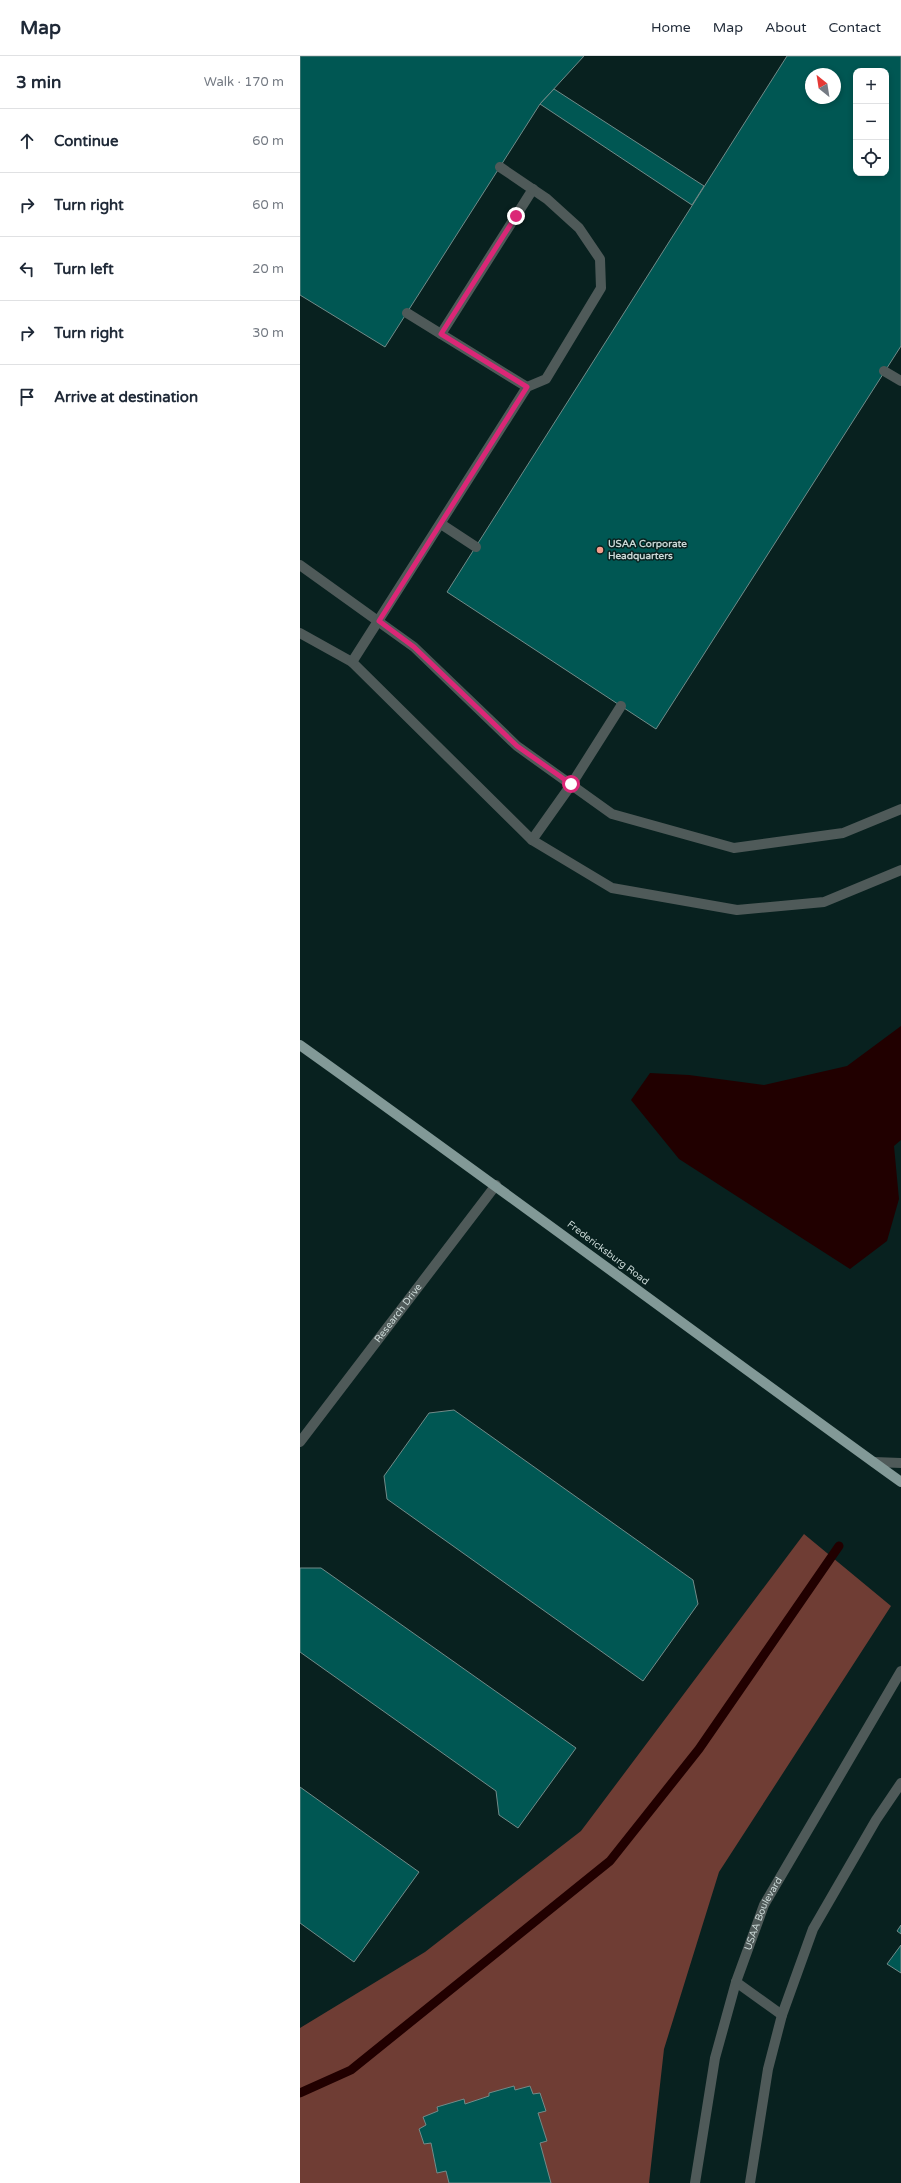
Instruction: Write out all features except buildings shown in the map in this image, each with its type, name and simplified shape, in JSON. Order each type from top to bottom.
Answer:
[{"type":"main road","name":"Fredericksburg Road","points":[[300,1045],[496,1185],[827,1430],[901,1482]]},
{"type":"street","points":[[352,662],[527,387],[546,379],[602,288],[600,259],[579,228],[547,199],[500,167]]},
{"type":"street","points":[[441,334],[533,189]]},
{"type":"street","points":[[407,313],[527,387]]},
{"type":"street","points":[[884,372],[901,381]]},
{"type":"street","points":[[441,524],[476,547]]},
{"type":"street","points":[[300,564],[414,647],[517,746],[612,814],[734,848],[843,834],[901,809]]},
{"type":"street","points":[[300,633],[352,662],[532,840],[612,888],[737,910],[824,902],[901,870]]},
{"type":"street","points":[[532,840],[571,784],[621,706]]},
{"type":"street","name":"Research Drive","points":[[300,1442],[496,1185]]},
{"type":"street","points":[[874,1462],[901,1462]]},
{"type":"street","name":"USAA Boulevard","points":[[695,2183],[715,2058],[736,1982],[764,1905],[901,1671]]},
{"type":"street","points":[[750,2183],[768,2069],[782,2016],[813,1929],[876,1820],[901,1783]]},
{"type":"street","points":[[736,1982],[782,2016]]},
{"type":"shaded area","points":[[901,1026],[901,1140],[894,1146],[899,1199],[887,1241],[850,1269],[679,1159],[631,1100],[650,1073],[689,1075],[764,1085],[847,1066]]},
{"type":"shaded area","points":[[804,1534],[891,1606],[719,1872],[664,2049],[649,2183],[300,2183],[300,2028],[425,1952],[581,1831]]},
{"type":"waterway","points":[[300,2093],[351,2070],[610,1861],[699,1749],[839,1546]]},
{"type":"place","name":"USAA Corporate Headquarters","points":[[600,550]]},
{"type":"route","points":[[516,216],[441,334],[527,387],[379,621],[414,647],[517,746],[571,784]]}]
